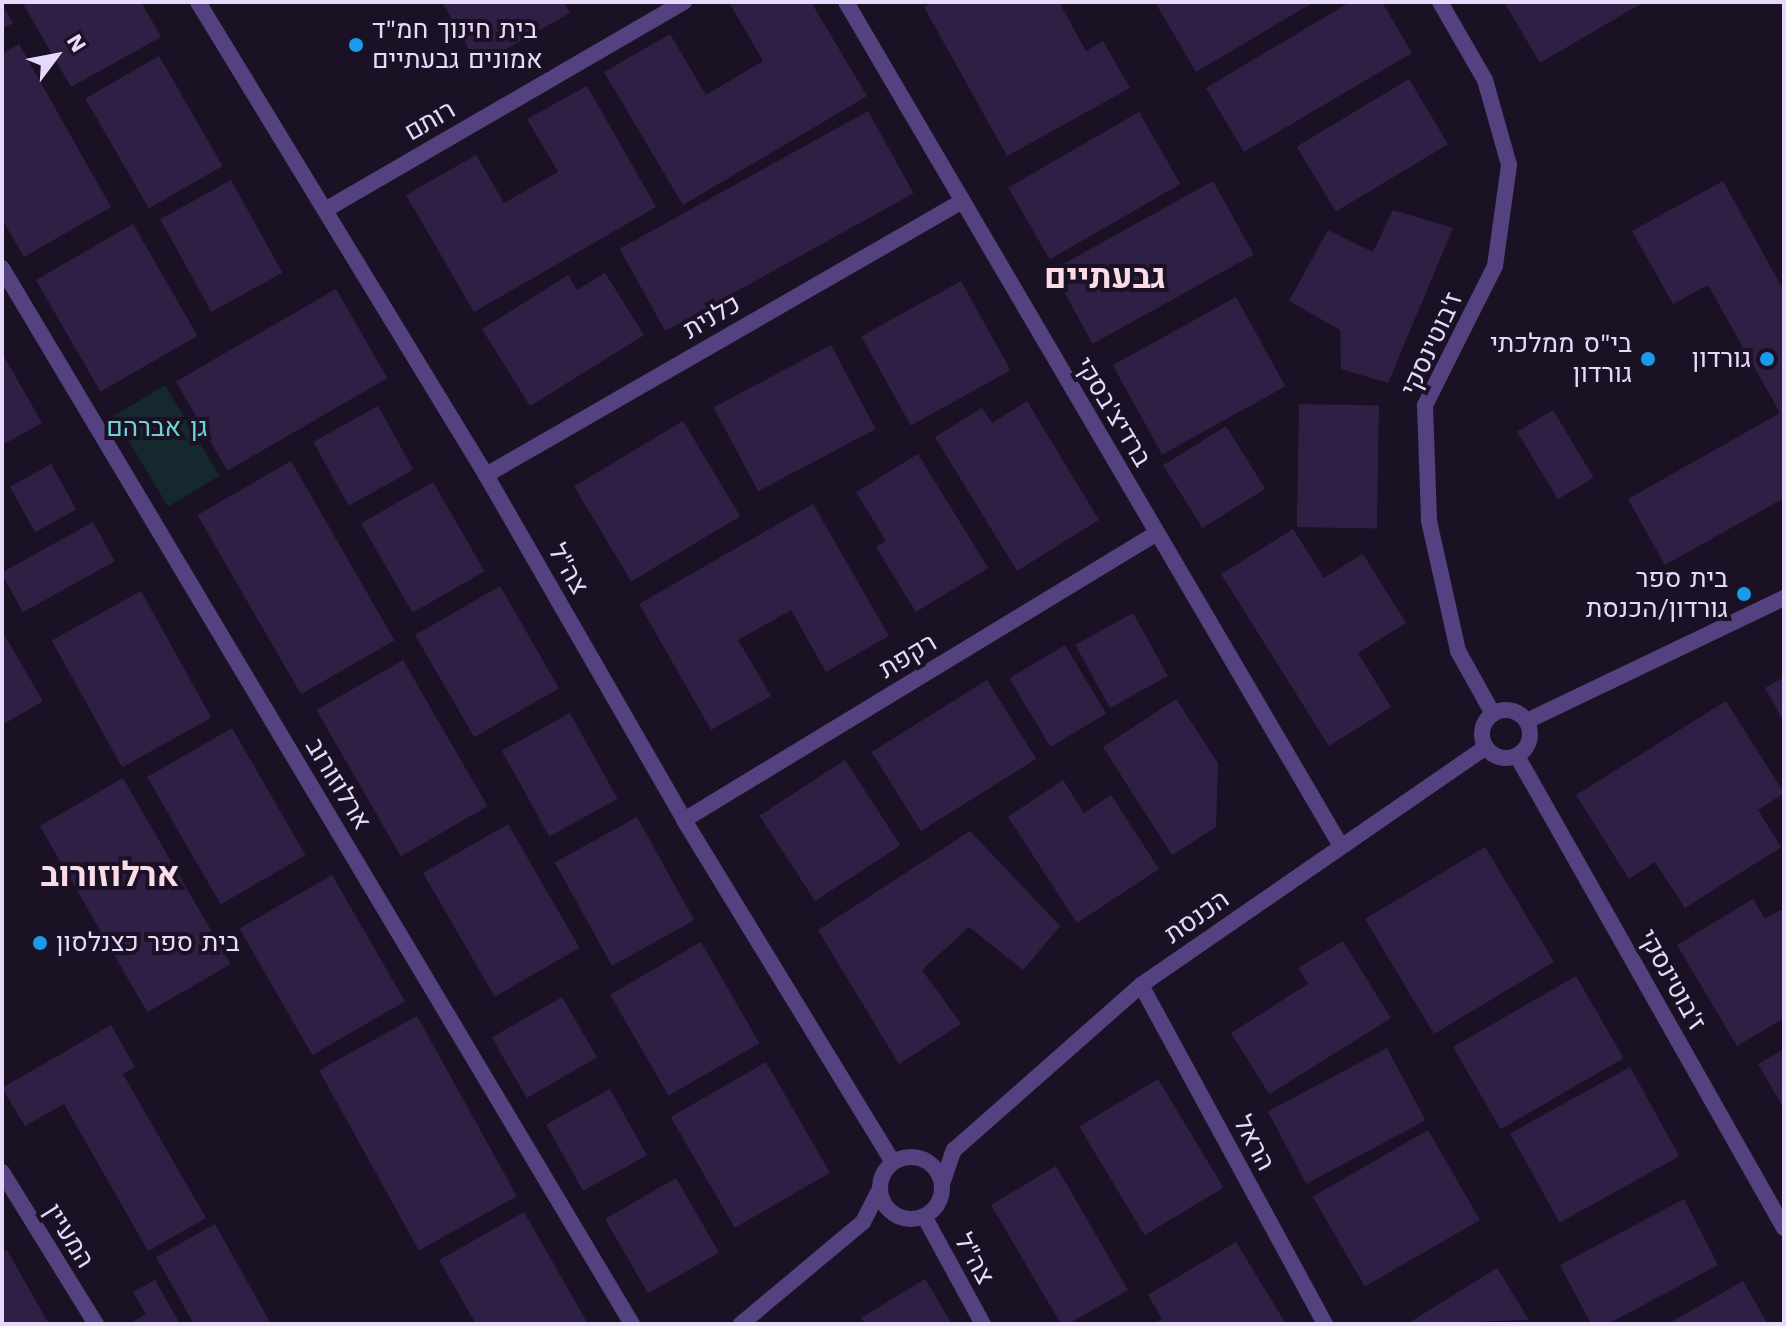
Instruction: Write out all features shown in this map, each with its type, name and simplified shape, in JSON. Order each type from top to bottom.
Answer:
[{"type":"street","name":"צה\"ל","points":[[198,2],[486,475],[684,820],[893,1162]]},
{"type":"street","name":"רותם","points":[[325,210],[684,2]]},
{"type":"street","name":"ברדיצ'בסקי","points":[[846,2],[1341,846]]},
{"type":"street","name":"ז'בוטינסקי","points":[[1440,2],[1485,80],[1509,165],[1495,266],[1425,405],[1429,521],[1458,651],[1493,714]]},
{"type":"street","name":"כלנית","points":[[486,475],[961,202]]},
{"type":"street","name":"ארלוזורוב","points":[[2,268],[632,1324]]},
{"type":"street","name":"רקפת","points":[[684,820],[1157,533]]},
{"type":"street","points":[[1527,721],[1784,598]]},
{"type":"street","points":[[1508,710],[1527,721],[1528,745],[1517,756],[1497,756],[1486,747],[1482,732],[1493,714],[1508,710]]},
{"type":"street","name":"הכנסת","points":[[954,1150],[1141,985],[1486,747]]},
{"type":"street","name":"ז'בוטינסקי","points":[[1517,756],[1784,1228]]},
{"type":"street","name":"הראל","points":[[1141,985],[1325,1324]]},
{"type":"street","points":[[741,1324],[863,1222],[893,1162],[954,1150],[936,1206],[924,1216],[863,1222]]},
{"type":"street","points":[[914,1157],[932,1166],[942,1184]]},
{"type":"street","name":"המעיין","points":[[2,1172],[96,1324]]},
{"type":"street","points":[[880,1188],[888,1210],[901,1218]]},
{"type":"street","name":"צה\"ל","points":[[924,1216],[983,1324]]},
{"type":"green space","name":"גן אברהם","points":[[165,385],[220,476],[168,507],[114,416]]},
{"type":"building","points":[[22,2],[141,2],[161,37],[71,87]]},
{"type":"building","points":[[442,2],[564,2],[570,13],[478,65]]},
{"type":"building","points":[[811,2],[867,96],[683,205],[604,72],[670,34],[706,95],[763,61],[730,4]]},
{"type":"building","points":[[934,2],[1059,2],[1086,51],[1103,41],[1130,88],[1007,156],[924,7]]},
{"type":"building","points":[[1155,2],[1314,2],[1196,72]]},
{"type":"building","points":[[1350,2],[1382,2],[1412,53],[1244,152],[1206,88]]},
{"type":"building","points":[[1511,2],[1644,2],[1540,63],[1506,5]]},
{"type":"building","points":[[2,4],[13,23],[2,29]]},
{"type":"building","points":[[19,44],[111,207],[24,257],[2,219],[2,54]]},
{"type":"building","points":[[159,56],[223,166],[149,208],[85,98]]},
{"type":"building","points":[[1409,79],[1448,144],[1336,212],[1297,146]]},
{"type":"building","points":[[587,86],[656,207],[474,312],[406,195],[476,155],[504,203],[558,172],[527,119]]},
{"type":"building","points":[[868,111],[914,193],[665,331],[620,249]]},
{"type":"building","points":[[1139,112],[1180,184],[1050,259],[1008,188]]},
{"type":"building","points":[[231,180],[282,273],[212,312],[160,219]]},
{"type":"building","points":[[1213,181],[1254,254],[1093,344],[1052,270]]},
{"type":"building","name":"גורדון","points":[[1723,181],[1784,291],[1784,498],[1665,565],[1628,499],[1780,413],[1708,285],[1673,304],[1632,231]]},
{"type":"building","points":[[1393,210],[1453,228],[1388,383],[1341,369],[1340,330],[1289,301],[1328,230],[1373,252]]},
{"type":"building","points":[[133,224],[198,336],[101,392],[36,280]]},
{"type":"building","points":[[605,273],[644,335],[530,406],[482,329],[568,275],[577,290]]},
{"type":"building","points":[[961,281],[1010,370],[911,425],[861,336]]},
{"type":"building","points":[[336,289],[388,378],[227,471],[176,382]]},
{"type":"building","points":[[1236,297],[1285,386],[1162,455],[1113,365]]},
{"type":"building","points":[[831,345],[876,429],[758,491],[714,407]]},
{"type":"building","points":[[2,353],[42,423],[2,445]]},
{"type":"building","points":[[1027,401],[1099,520],[1017,571],[935,437],[982,408],[992,423]]},
{"type":"building","points":[[1299,404],[1379,405],[1377,528],[1297,527]]},
{"type":"building","points":[[378,406],[413,470],[349,506],[313,442]]},
{"type":"building","points":[[1553,410],[1594,478],[1558,499],[1517,432]]},
{"type":"building","points":[[683,421],[740,516],[631,582],[574,486]]},
{"type":"building","points":[[1226,426],[1265,489],[1202,528],[1163,465]]},
{"type":"building","points":[[918,454],[988,568],[916,612],[876,547],[886,541],[856,492]]},
{"type":"building","points":[[291,461],[394,640],[301,694],[197,515]]},
{"type":"building","points":[[51,464],[76,509],[35,532],[10,487]]},
{"type":"building","points":[[433,482],[485,571],[413,613],[361,524]]},
{"type":"building","points":[[813,504],[889,636],[826,672],[791,610],[738,640],[771,696],[711,730],[639,604]]},
{"type":"building","points":[[93,522],[115,561],[23,612],[2,572]]},
{"type":"building","points":[[1293,529],[1324,578],[1363,554],[1406,623],[1358,653],[1391,707],[1329,746],[1221,574]]},
{"type":"building","points":[[500,586],[559,688],[474,737],[415,635]]},
{"type":"building","points":[[141,591],[211,718],[122,767],[52,640]]},
{"type":"building","points":[[1133,613],[1168,676],[1110,708],[1075,645]]},
{"type":"building","points":[[2,631],[43,701],[2,725]]},
{"type":"building","points":[[1065,645],[1106,714],[1050,747],[1009,678]]},
{"type":"building","points":[[403,660],[488,806],[401,856],[316,710]]},
{"type":"building","points":[[1784,677],[1784,722],[1765,688]]},
{"type":"building","points":[[987,680],[1036,759],[921,831],[872,752]]},
{"type":"building","points":[[1176,699],[1218,763],[1216,827],[1172,855],[1103,747]]},
{"type":"building","points":[[1726,701],[1784,793],[1758,810],[1781,847],[1685,908],[1655,862],[1629,879],[1576,795]]},
{"type":"building","points":[[570,713],[618,799],[549,837],[502,751]]},
{"type":"building","points":[[232,728],[306,855],[221,904],[147,777]]},
{"type":"building","points":[[845,760],[901,846],[815,901],[759,816]]},
{"type":"building","points":[[123,778],[230,964],[147,1012],[40,826]]},
{"type":"building","points":[[1063,780],[1084,813],[1111,795],[1159,869],[1077,923],[1008,817]]},
{"type":"building","points":[[637,817],[694,920],[612,966],[555,863]]},
{"type":"building","points":[[508,824],[580,948],[495,997],[423,873]]},
{"type":"building","points":[[970,831],[1060,926],[1023,970],[969,927],[922,970],[961,1024],[899,1064],[818,930]]},
{"type":"building","points":[[1485,847],[1554,962],[1434,1034],[1365,919]]},
{"type":"building","points":[[332,875],[405,1001],[312,1055],[239,928]]},
{"type":"building","points":[[1753,899],[1765,919],[1784,908],[1784,1018],[1737,1046],[1677,945]]},
{"type":"building","points":[[1343,941],[1391,1018],[1269,1094],[1231,1033],[1308,984],[1298,968]]},
{"type":"building","points":[[701,942],[760,1043],[669,1096],[610,994]]},
{"type":"building","points":[[1576,976],[1624,1058],[1501,1129],[1453,1047]]},
{"type":"building","points":[[562,997],[597,1058],[527,1098],[492,1038]]},
{"type":"building","points":[[417,1016],[517,1196],[419,1250],[319,1070]]},
{"type":"building","points":[[111,1025],[135,1067],[123,1074],[206,1218],[148,1251],[64,1104],[25,1126],[2,1088]]},
{"type":"building","points":[[1387,1048],[1425,1120],[1306,1184],[1268,1111]]},
{"type":"building","points":[[1784,1049],[1784,1109],[1758,1064]]},
{"type":"building","points":[[766,1062],[830,1173],[735,1228],[671,1117]]},
{"type":"building","points":[[1630,1067],[1679,1156],[1560,1223],[1510,1133]]},
{"type":"building","points":[[1158,1079],[1223,1188],[1145,1235],[1079,1126]]},
{"type":"building","points":[[610,1089],[647,1155],[583,1191],[546,1124]]},
{"type":"building","points":[[1428,1130],[1480,1220],[1365,1287],[1313,1196]]},
{"type":"building","points":[[1056,1166],[1128,1290],[1068,1324],[1061,1324],[991,1205]]},
{"type":"building","points":[[676,1178],[719,1252],[648,1293],[605,1219]]},
{"type":"building","points":[[1684,1199],[1718,1265],[1608,1324],[1591,1324],[1560,1265]]},
{"type":"building","points":[[524,1212],[588,1324],[476,1324],[439,1260]]},
{"type":"building","points":[[215,1224],[271,1324],[194,1324],[156,1257]]},
{"type":"building","points":[[1236,1242],[1286,1324],[1153,1324],[1162,1319],[1148,1295]]},
{"type":"building","points":[[7,1250],[49,1324],[2,1324],[2,1253]]},
{"type":"building","points":[[1497,1268],[1529,1320],[1407,1324]]},
{"type":"building","points":[[925,1279],[952,1324],[865,1324],[861,1318]]},
{"type":"building","points":[[155,1280],[180,1324],[129,1324],[146,1314],[133,1292]]},
{"type":"building","points":[[1743,1281],[1768,1324],[1668,1324]]},
{"type":"place","name":"בית חינוך חמ\"ד אמונים גבעתיים","points":[[356,45]]},
{"type":"place","name":"בי\"ס ממלכתי גורדון","points":[[1648,359]]},
{"type":"place","name":"גורדון","points":[[1767,359]]},
{"type":"place","name":"בית ספר גורדון/הכנסת","points":[[1744,594]]},
{"type":"place","name":"בית ספר כצנלסון","points":[[40,943]]},
{"type":"district","name":"גבעתיים","points":[[1105,277]]},
{"type":"district","name":"ארלוזורוב","points":[[110,875]]}]
